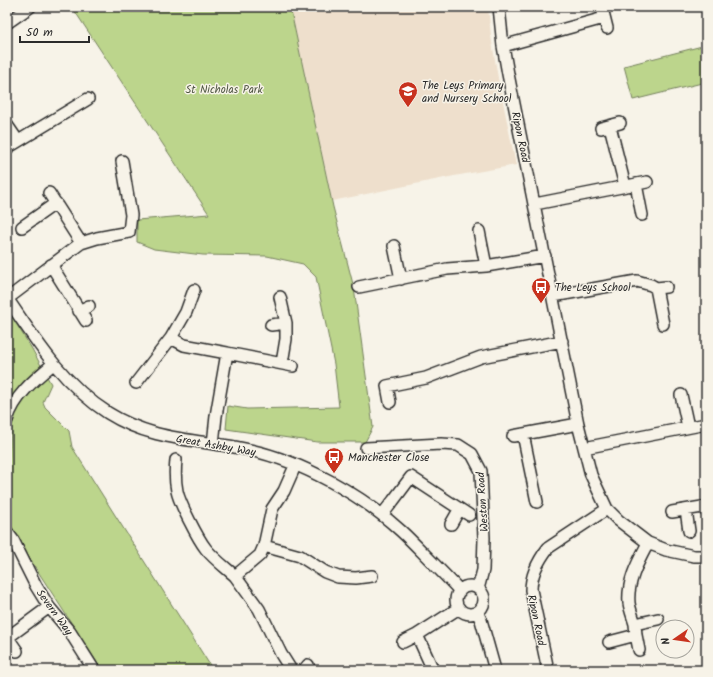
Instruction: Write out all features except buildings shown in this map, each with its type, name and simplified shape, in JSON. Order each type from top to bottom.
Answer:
[{"type":"street","points":[[7,23],[30,7]]},
{"type":"street","name":"Ripon Road","points":[[499,7],[503,46],[578,424],[591,475],[606,509],[648,543],[666,550],[694,556],[706,556]]},
{"type":"street","points":[[503,46],[604,18]]},
{"type":"street","points":[[7,148],[88,99]]},
{"type":"street","points":[[7,125],[18,141]]},
{"type":"street","points":[[610,126],[642,215]]},
{"type":"street","points":[[7,299],[81,243],[129,232],[131,215],[130,176],[122,161]]},
{"type":"street","points":[[535,204],[647,182]]},
{"type":"street","points":[[50,193],[81,243]]},
{"type":"street","points":[[22,227],[56,203]]},
{"type":"street","points":[[479,231],[486,266]]},
{"type":"street","points":[[394,246],[400,278]]},
{"type":"street","points":[[359,287],[447,269],[486,266],[545,256]]},
{"type":"street","points":[[51,265],[84,308],[86,321]]},
{"type":"street","points":[[553,296],[637,281],[661,288],[663,324]]},
{"type":"street","points":[[136,382],[171,338],[186,312],[194,290]]},
{"type":"street","points":[[280,297],[286,323],[286,339],[282,363]]},
{"type":"street","name":"Great Ashby Way","points":[[7,299],[53,364],[65,378],[85,397],[121,421],[155,434],[179,440],[213,444],[263,454],[295,466],[344,489],[401,530],[460,591]]},
{"type":"street","points":[[271,325],[286,323]]},
{"type":"street","points":[[171,338],[184,345],[293,366]]},
{"type":"street","points":[[390,402],[387,386],[426,378],[481,357],[562,341]]},
{"type":"street","points":[[213,444],[216,416],[227,353]]},
{"type":"street","points":[[8,416],[20,395],[53,364]]},
{"type":"street","points":[[682,395],[688,427]]},
{"type":"street","points":[[537,502],[533,461],[518,435],[578,424]]},
{"type":"street","points":[[584,448],[701,424]]},
{"type":"street","name":"Weston Road","points":[[366,448],[441,444],[458,445],[472,454],[481,471],[484,538],[483,570],[478,589]]},
{"type":"street","points":[[176,460],[175,476],[178,497],[206,549],[235,576],[259,608],[281,654],[292,670]]},
{"type":"street","points":[[235,576],[256,560],[260,555],[264,546],[272,509],[284,491],[295,466]]},
{"type":"street","points":[[382,515],[411,477],[464,512],[451,524]]},
{"type":"street","points":[[672,512],[702,507],[706,511]]},
{"type":"street","name":"Ripon Road","points":[[548,670],[532,596],[531,578],[548,548],[606,509]]},
{"type":"street","points":[[686,510],[690,531]]},
{"type":"street","name":"Severn Way","points":[[7,532],[13,540],[36,586],[50,607],[70,632],[94,670]]},
{"type":"street","points":[[639,650],[635,624],[629,602],[635,566],[648,543]]},
{"type":"street","points":[[264,546],[300,556],[325,572],[338,577],[356,578],[372,576]]},
{"type":"street","points":[[468,587],[478,589],[481,592],[484,601],[481,609],[473,614],[465,613],[459,608],[456,600],[460,591],[468,587]]},
{"type":"street","points":[[17,650],[8,638],[50,607]]},
{"type":"street","points":[[403,642],[417,635],[459,608]]},
{"type":"street","points":[[477,612],[481,620],[495,670]]},
{"type":"street","points":[[635,624],[655,620]]},
{"type":"street","points":[[417,635],[433,670]]},
{"type":"street","points":[[609,642],[636,635]]},
{"type":"shaded area","name":"The Leys Primary and Nursery School","points":[[290,7],[488,7],[498,78],[516,165],[332,201]]},
{"type":"green space","name":"St Nicholas Park","points":[[72,7],[290,7],[333,207],[354,288],[373,427],[365,442],[317,442],[226,429],[228,406],[247,409],[339,407],[334,364],[316,277],[303,264],[267,256],[203,255],[154,249],[137,242],[137,220],[209,214]]},
{"type":"green space","points":[[706,45],[706,82],[633,100],[624,66]]},
{"type":"green space","points":[[7,309],[32,349],[51,384],[43,402],[45,407],[69,431],[72,447],[213,670],[102,670],[7,524],[7,477],[12,420],[7,418]]},
{"type":"place","name":"The Leys Primary and Nursery School","points":[[408,108]]},
{"type":"place","name":"The Leys School","points":[[541,304]]},
{"type":"place","name":"Manchester Close","points":[[334,474]]}]
